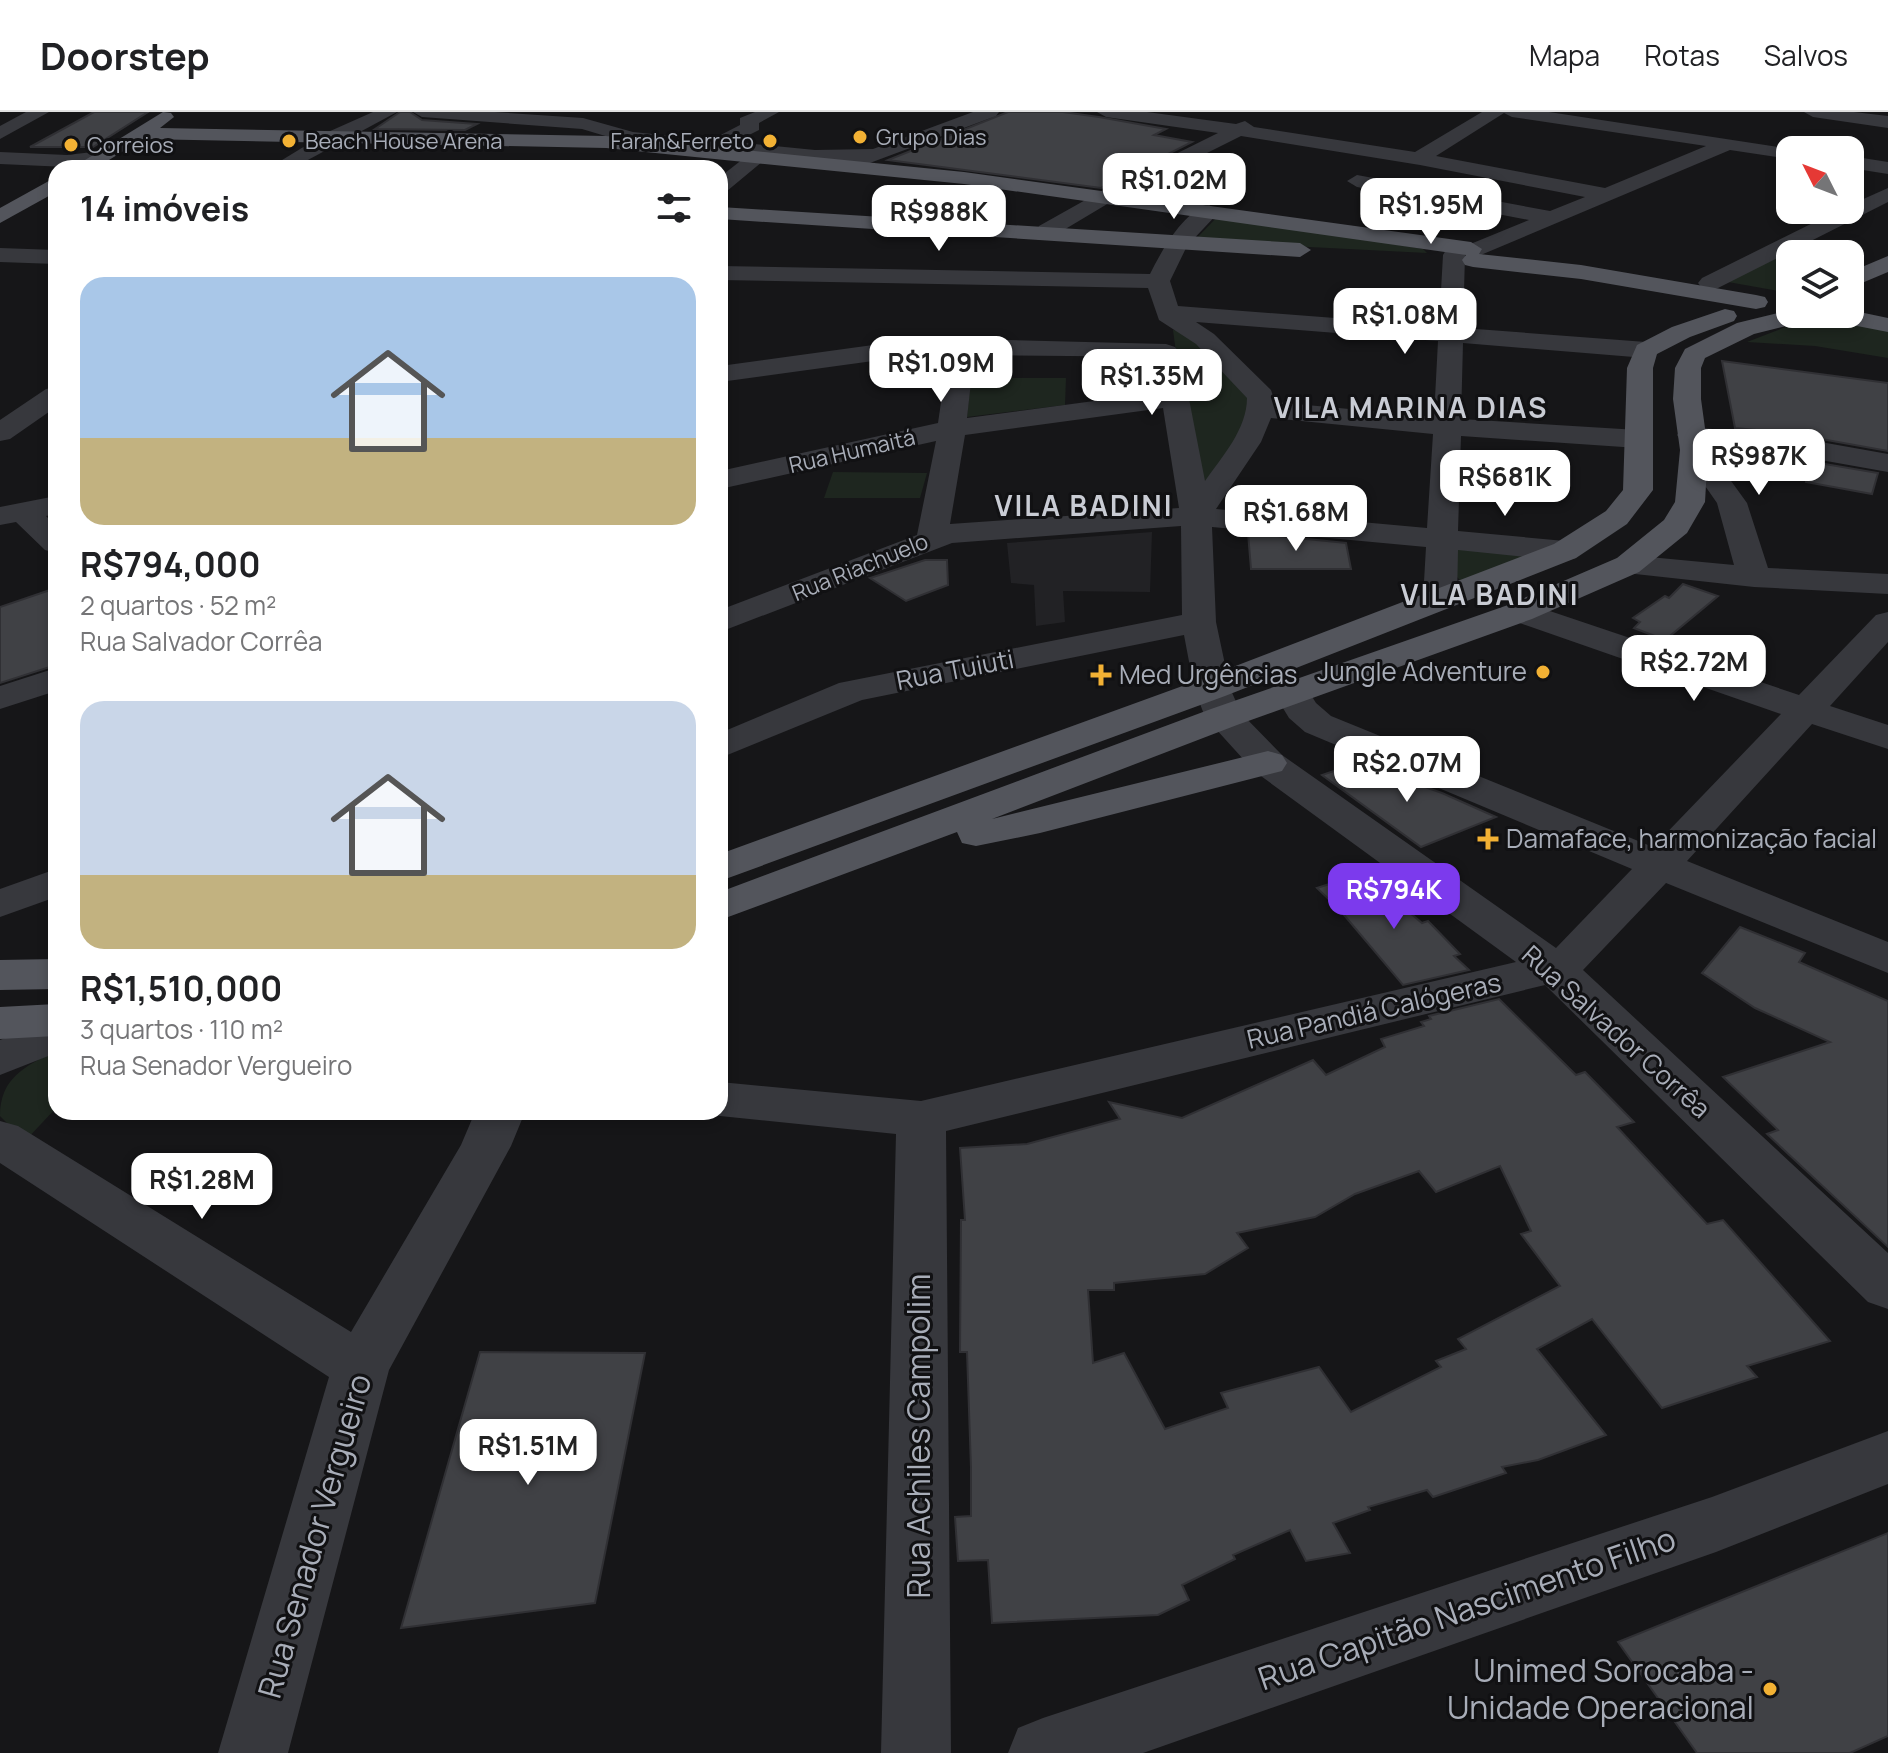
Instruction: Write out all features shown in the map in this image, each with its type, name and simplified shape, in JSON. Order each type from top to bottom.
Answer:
[{"type":"main road","points":[[91,160],[173,112]]},
{"type":"main road","points":[[142,133],[606,142],[758,157],[839,161],[1213,212],[1468,255],[1699,287],[1776,303]]},
{"type":"main road","points":[[5,210],[48,187]]},
{"type":"main road","points":[[728,214],[1182,244],[1468,255]]},
{"type":"main road","points":[[1864,294],[1888,263]]},
{"type":"main road","points":[[1681,332],[1703,307],[1699,287]]},
{"type":"main road","points":[[728,904],[856,857],[1218,703],[1440,599],[1565,551],[1606,527],[1634,501],[1638,490],[1640,368],[1646,350],[1722,316],[1776,307]]},
{"type":"main road","points":[[1864,308],[1888,325]]},
{"type":"main road","points":[[728,865],[1218,703],[1293,695],[1520,612],[1628,565],[1676,526],[1690,502],[1692,442],[1688,368],[1694,354],[1776,312]]},
{"type":"main road","points":[[856,857],[1040,821],[1268,763]]},
{"type":"main road","points":[[0,975],[48,974]]},
{"type":"main road","points":[[0,1023],[48,1020]]},
{"type":"street","points":[[0,133],[40,112]]},
{"type":"street","points":[[293,160],[335,136],[388,112]]},
{"type":"street","points":[[422,112],[583,124],[632,138],[839,161],[876,155],[990,112]]},
{"type":"street","points":[[714,146],[752,126],[747,122],[770,112]]},
{"type":"street","points":[[1106,112],[1240,129],[1607,195]]},
{"type":"street","points":[[1046,235],[1047,231],[1106,196],[1276,112]]},
{"type":"street","points":[[1418,159],[1495,112]]},
{"type":"street","points":[[1512,112],[1776,151]]},
{"type":"street","points":[[1813,112],[1888,122]]},
{"type":"street","points":[[1440,599],[1451,335],[1468,255],[1729,144]]},
{"type":"street","points":[[728,181],[758,157]]},
{"type":"street","points":[[0,158],[48,161]]},
{"type":"street","points":[[1864,164],[1888,168]]},
{"type":"street","points":[[1357,181],[1552,218]]},
{"type":"street","points":[[1699,287],[1888,194]]},
{"type":"street","points":[[1213,212],[1182,244],[1158,281],[1171,327],[1175,398],[1196,516],[1199,622],[1218,703]]},
{"type":"street","points":[[0,255],[48,257]]},
{"type":"street","points":[[728,273],[1158,281]]},
{"type":"street","points":[[1171,327],[1205,339],[1261,396],[1261,409],[1247,442],[1196,516]]},
{"type":"street","points":[[728,373],[924,346],[962,346],[1171,327],[1451,335],[1646,350]]},
{"type":"street","points":[[932,538],[962,346]]},
{"type":"street","name":"Rua Humaitá","points":[[728,478],[951,429],[1175,398]]},
{"type":"street","points":[[0,433],[13,415],[48,399]]},
{"type":"street","points":[[1261,409],[1447,427],[1638,439]]},
{"type":"street","points":[[1692,442],[1803,447],[1888,463]]},
{"type":"street","points":[[1692,442],[1732,503],[1742,576]]},
{"type":"street","points":[[12,514],[48,507]]},
{"type":"street","points":[[12,514],[48,538]]},
{"type":"street","name":"Rua Riachuelo","points":[[728,619],[944,534],[1196,516],[1565,551]]},
{"type":"street","points":[[1666,535],[1677,552],[1742,576]]},
{"type":"street","points":[[1628,565],[1742,576],[1888,584]]},
{"type":"street","points":[[1520,612],[1888,738]]},
{"type":"street","name":"Rua Tuiuti","points":[[728,744],[852,691],[1199,622]]},
{"type":"street","name":"Rua Pandiá Calógeras","points":[[728,1100],[921,1119],[1554,968],[1573,957],[1888,622]]},
{"type":"street","points":[[0,698],[48,682]]},
{"type":"street","points":[[1293,695],[1302,710],[1318,724],[1888,959]]},
{"type":"street","name":"Rua Salvador Corrêa","points":[[1218,703],[1268,763],[1554,968],[1888,1287]]},
{"type":"street","points":[[0,904],[48,885]]},
{"type":"street","points":[[0,1059],[48,1038]]},
{"type":"street","name":"Rua Achiles Campolim","points":[[916,1753],[921,1119]]},
{"type":"street","name":"Rua Senador Vergueiro","points":[[253,1753],[361,1367],[506,1123]]},
{"type":"street","points":[[0,1139],[361,1367]]},
{"type":"street","name":"Rua Capitão Nascimento Filho","points":[[1043,1753],[1701,1530],[1888,1457]]},
{"type":"shaded area","points":[[1219,215],[1423,249],[1427,253],[1194,241]]},
{"type":"shaded area","points":[[1770,257],[1776,258],[1776,291],[1728,282]]},
{"type":"shaded area","points":[[1864,326],[1888,331],[1888,358],[1815,346],[1747,342],[1783,328]]},
{"type":"shaded area","points":[[1173,330],[1186,331],[1255,397],[1240,443],[1203,487],[1182,398]]},
{"type":"shaded area","points":[[971,378],[1066,378],[1065,405],[967,417]]},
{"type":"shaded area","points":[[833,472],[927,473],[920,498],[824,498]]},
{"type":"shaded area","points":[[1152,532],[1150,592],[1063,591],[1065,622],[1036,626],[1034,585],[1011,583],[1007,543]]},
{"type":"shaded area","points":[[1453,545],[1544,553],[1461,581],[1452,572]]},
{"type":"shaded area","points":[[48,1055],[48,1117],[25,1141],[0,1116],[1,1103],[4,1092],[16,1075]]},
{"type":"building","points":[[94,112],[148,112],[93,147],[30,147]]},
{"type":"building","points":[[400,112],[410,112],[422,120],[477,124],[465,130],[375,129]]},
{"type":"building","points":[[1008,112],[1063,112],[1099,117],[1166,129],[1154,135],[1192,142],[1101,188],[888,160]]},
{"type":"building","points":[[1722,361],[1888,383],[1888,451],[1788,433],[1735,428]]},
{"type":"building","points":[[1813,462],[1878,473],[1872,494],[1806,482]]},
{"type":"building","points":[[1248,533],[1346,543],[1351,569],[1251,569]]},
{"type":"building","points":[[925,560],[947,560],[948,585],[906,601],[870,578]]},
{"type":"building","points":[[1683,584],[1718,596],[1665,640],[1634,628],[1640,622],[1633,618],[1665,596],[1669,598]]},
{"type":"building","points":[[48,591],[48,668],[0,683],[0,607]]},
{"type":"building","points":[[1357,763],[1442,793],[1496,817],[1421,847],[1322,775]]},
{"type":"building","points":[[1363,873],[1422,923],[1428,921],[1460,954],[1454,956],[1469,970],[1403,985],[1339,909],[1317,888]]},
{"type":"building","points":[[1740,927],[1805,953],[1799,962],[1888,1001],[1888,1247],[1767,1134],[1778,1130],[1723,1077],[1830,1042],[1755,1008],[1702,973]]},
{"type":"building","points":[[1499,999],[1576,1075],[1585,1072],[1634,1122],[1617,1127],[1707,1224],[1723,1220],[1830,1341],[1747,1366],[1757,1377],[1662,1408],[1592,1319],[1537,1349],[1606,1435],[1538,1460],[1502,1467],[1506,1473],[1433,1497],[1427,1490],[1368,1507],[1370,1510],[1333,1523],[1350,1553],[1306,1561],[1290,1530],[1233,1555],[1235,1559],[1182,1585],[1189,1600],[1158,1615],[992,1623],[988,1560],[958,1561],[955,1517],[971,1516],[967,1352],[960,1352],[961,1220],[965,1220],[960,1148],[1027,1144],[1120,1119],[1109,1102],[1182,1118],[1313,1060],[1326,1075],[1385,1047],[1381,1039],[1424,1026],[1421,1022],[1431,1019],[1429,1016]],"holes":[[[1500,1166],[1531,1231],[1521,1234],[1560,1286],[1458,1339],[1466,1349],[1436,1361],[1441,1367],[1351,1412],[1319,1367],[1221,1393],[1228,1408],[1165,1429],[1124,1353],[1093,1363],[1088,1290],[1114,1290],[1114,1283],[1205,1274],[1248,1248],[1237,1233],[1315,1217],[1355,1194],[1419,1171],[1436,1192]]]},
{"type":"building","points":[[480,1352],[645,1353],[595,1603],[401,1628]]},
{"type":"building","name":"Unimed Sorocaba - Unidade Operacional","points":[[1888,1533],[1888,1736],[1850,1753],[1697,1753],[1618,1642]]},
{"type":"place","name":"Grupo Dias","points":[[860,137]]},
{"type":"place","name":"Beach House Arena","points":[[289,141]]},
{"type":"place","name":"Farah&Ferreto","points":[[770,141]]},
{"type":"place","name":"Correios","points":[[71,145]]},
{"type":"place","name":"Jungle Adventure","points":[[1543,672]]},
{"type":"place","name":"Med Urgências","points":[[1101,675]]},
{"type":"place","name":"Damaface, harmonização facial","points":[[1488,839]]},
{"type":"place","name":"Unimed Sorocaba - Unidade Operacional","points":[[1770,1689]]},
{"type":"district","name":"VILA MARINA DIAS","points":[[1411,408]]},
{"type":"district","name":"VILA BADINI","points":[[1084,506]]},
{"type":"district","name":"VILA BADINI","points":[[1490,595]]}]
